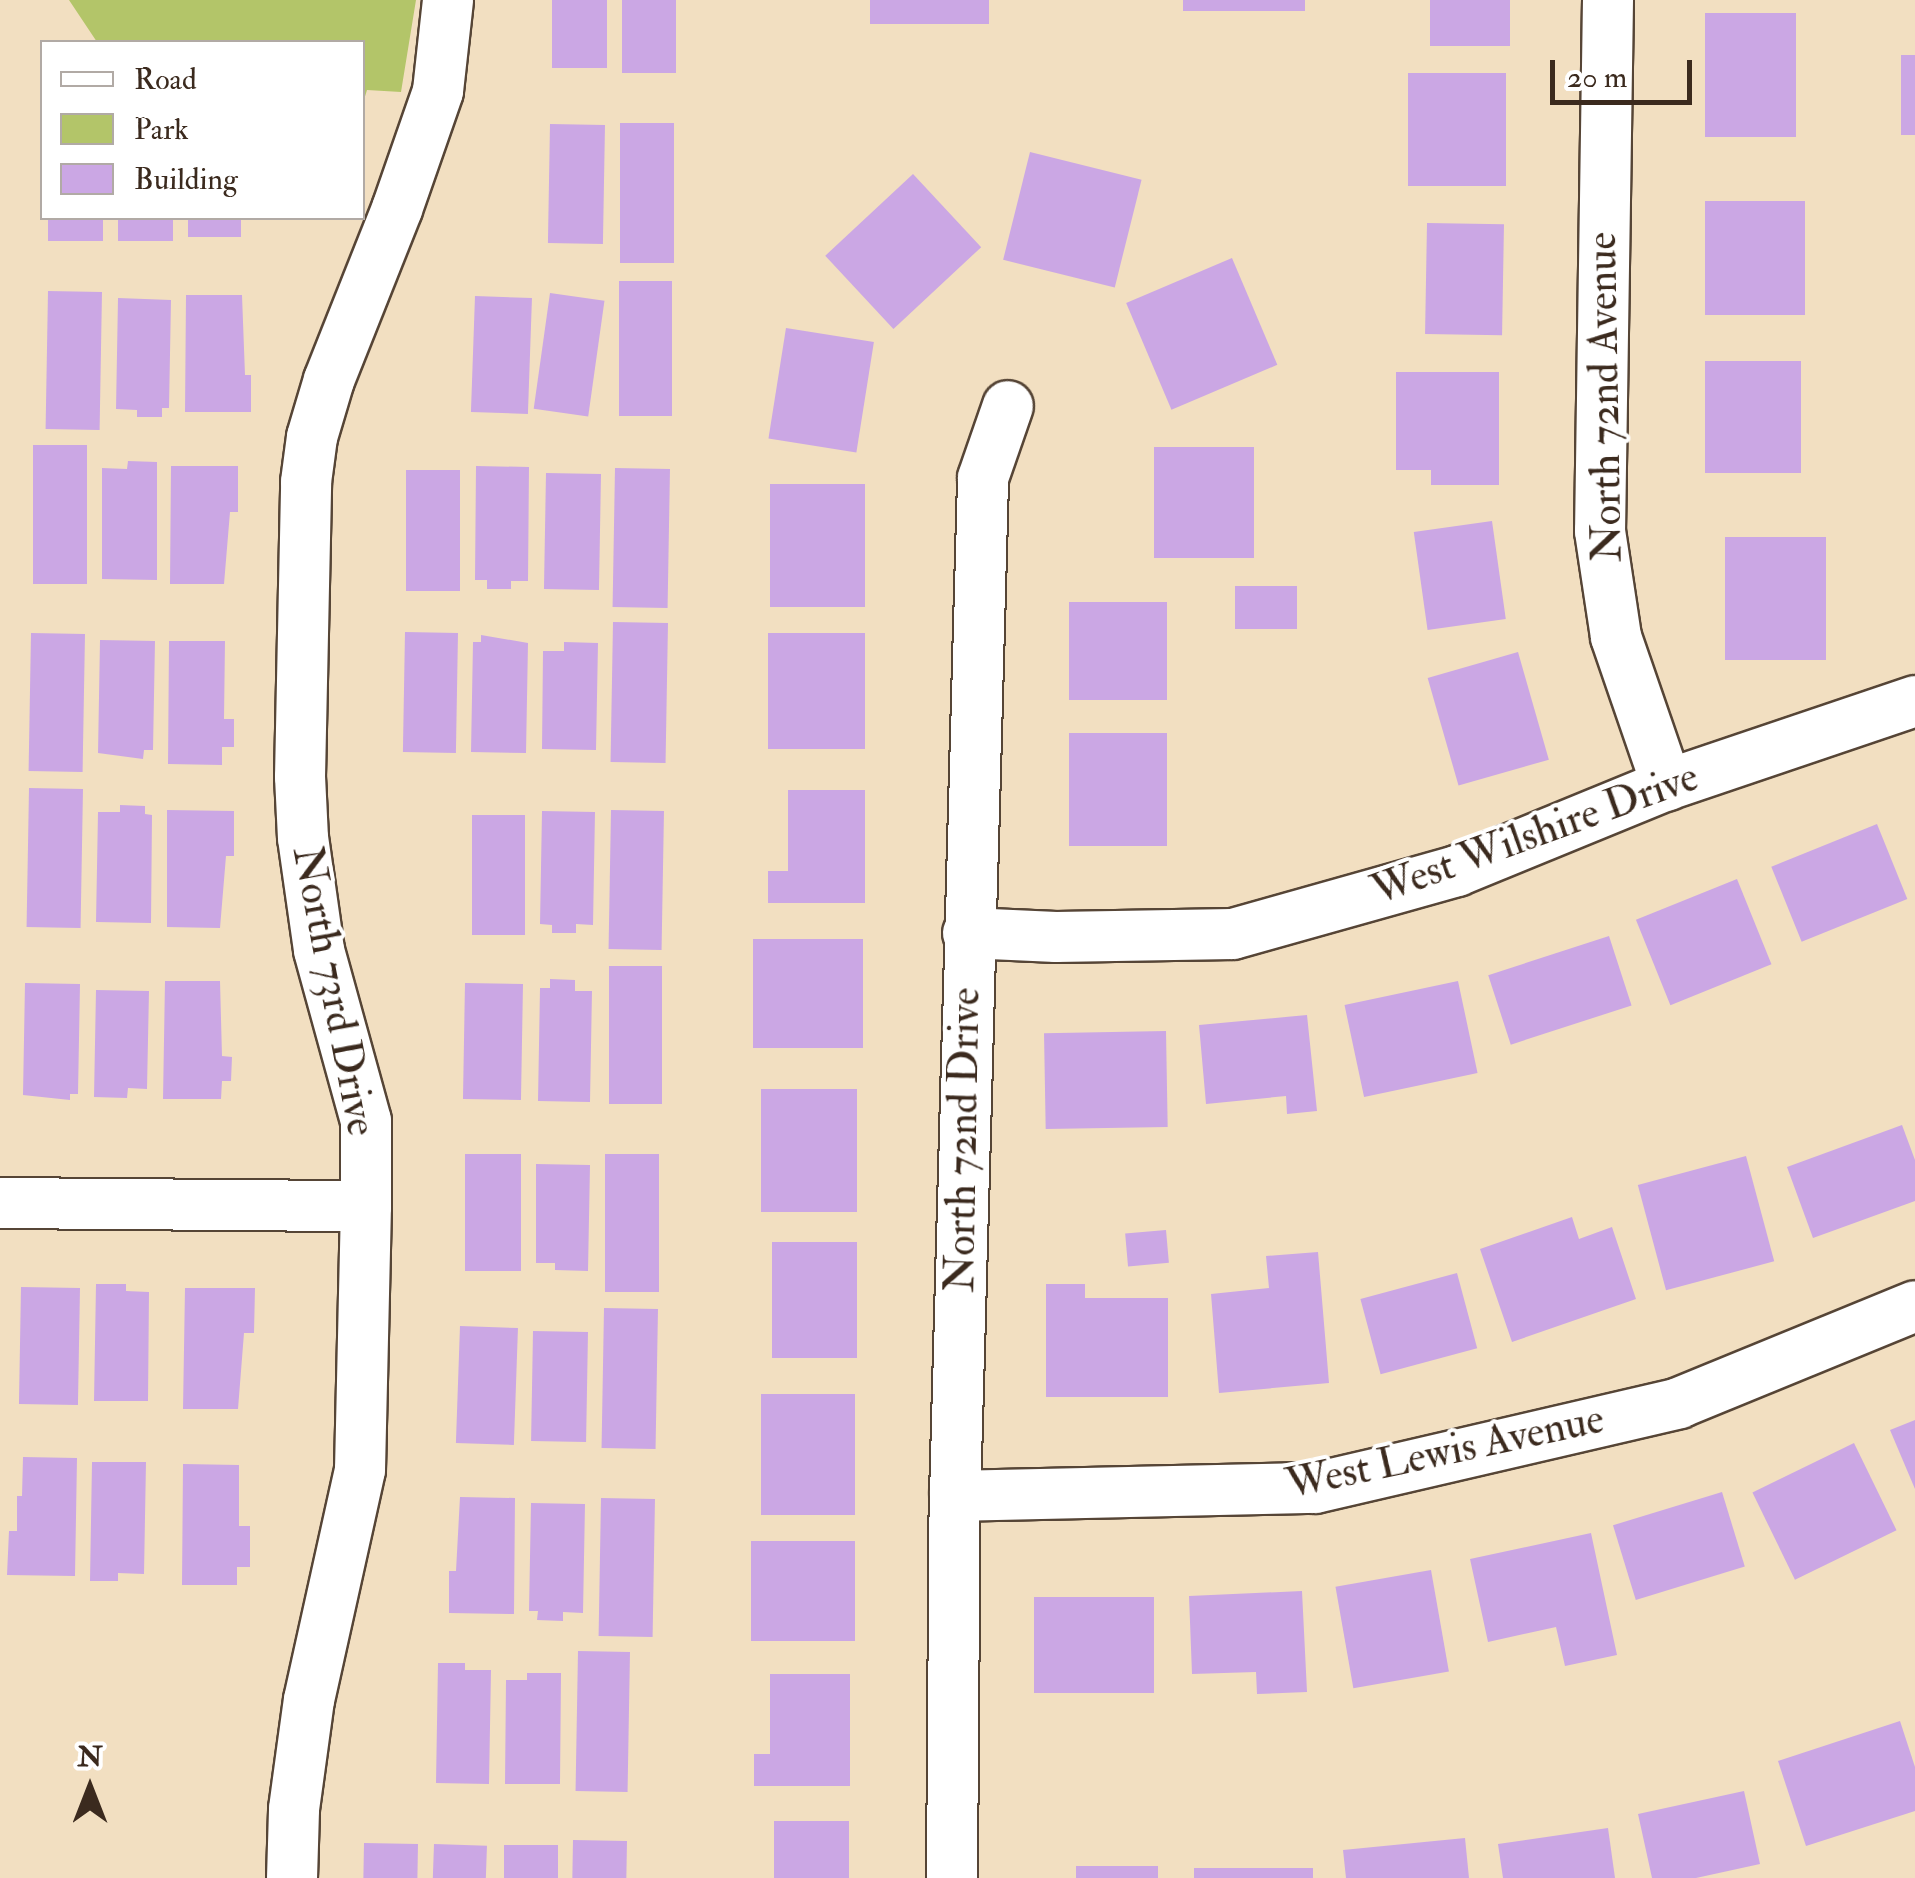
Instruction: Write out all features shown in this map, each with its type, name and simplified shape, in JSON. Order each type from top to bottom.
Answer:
[{"type":"street","name":"North 73rd Drive","points":[[292,1878],[294,1809],[309,1700],[360,1470],[366,1206],[366,1121],[319,950],[303,838],[300,777],[306,482],[312,437],[329,380],[397,210],[438,91],[448,0]]},
{"type":"street","name":"North 72nd Avenue","points":[[1608,0],[1600,530],[1616,636],[1668,785]]},
{"type":"street","name":"North 72nd Drive","points":[[952,1878],[955,1496],[983,478],[1008,406]]},
{"type":"street","name":"West Wilshire Drive","points":[[968,933],[1056,937],[1232,934],[1457,871],[1668,785],[1915,701]]},
{"type":"street","points":[[0,1203],[366,1206]]},
{"type":"street","name":"West Lewis Avenue","points":[[955,1496],[1315,1488],[1679,1403],[1915,1306]]},
{"type":"green space","points":[[69,0],[416,0],[401,92],[367,90],[365,96],[365,40],[96,40]]},
{"type":"building","points":[[552,0],[607,0],[607,68],[552,68]]},
{"type":"building","points":[[622,0],[676,0],[676,73],[622,73]]},
{"type":"building","points":[[870,0],[989,0],[989,24],[870,24]]},
{"type":"building","points":[[1183,0],[1305,0],[1305,11],[1183,11]]},
{"type":"building","points":[[1430,0],[1510,0],[1510,46],[1430,46]]},
{"type":"building","points":[[1705,13],[1796,13],[1796,137],[1705,137]]},
{"type":"building","points":[[1901,55],[1915,55],[1915,135],[1901,135]]},
{"type":"building","points":[[1408,73],[1506,73],[1506,186],[1408,186]]},
{"type":"building","points":[[620,123],[674,123],[674,263],[620,263]]},
{"type":"building","points":[[550,124],[605,125],[603,244],[548,243]]},
{"type":"building","points":[[1030,152],[1142,180],[1115,288],[1003,260]]},
{"type":"building","points":[[913,174],[981,247],[893,329],[825,256]]},
{"type":"building","points":[[1705,201],[1805,201],[1805,315],[1705,315]]},
{"type":"building","points":[[48,220],[103,220],[103,241],[48,241]]},
{"type":"building","points":[[118,220],[173,220],[173,241],[118,241]]},
{"type":"building","points":[[188,220],[241,220],[241,237],[188,237]]},
{"type":"building","points":[[1427,223],[1504,224],[1502,335],[1425,334]]},
{"type":"building","points":[[1232,258],[1277,365],[1171,410],[1126,303]]},
{"type":"building","points":[[619,281],[672,281],[672,416],[619,416]]},
{"type":"building","points":[[48,291],[102,292],[100,430],[46,429]]},
{"type":"building","points":[[550,293],[604,301],[588,417],[534,409]]},
{"type":"building","points":[[186,295],[242,295],[245,375],[251,375],[251,412],[185,412]]},
{"type":"building","points":[[475,296],[532,298],[528,414],[471,412]]},
{"type":"building","points":[[118,298],[171,300],[169,408],[162,408],[162,417],[137,417],[137,410],[116,409]]},
{"type":"building","points":[[786,328],[874,342],[856,453],[768,439]]},
{"type":"building","points":[[1705,361],[1801,361],[1801,473],[1705,473]]},
{"type":"building","points":[[1396,372],[1499,372],[1499,485],[1431,485],[1431,470],[1396,470]]},
{"type":"building","points":[[33,445],[87,445],[87,584],[33,584]]},
{"type":"building","points":[[1154,447],[1254,447],[1254,558],[1154,558]]},
{"type":"building","points":[[128,461],[157,462],[157,580],[102,579],[102,468],[127,469]]},
{"type":"building","points":[[171,466],[238,466],[238,512],[230,512],[224,584],[170,584]]},
{"type":"building","points":[[476,466],[529,467],[528,581],[511,581],[511,589],[487,589],[487,580],[475,580]]},
{"type":"building","points":[[615,468],[670,469],[668,608],[613,607]]},
{"type":"building","points":[[406,470],[460,470],[460,591],[406,591]]},
{"type":"building","points":[[546,473],[601,474],[599,590],[544,589]]},
{"type":"building","points":[[770,484],[865,484],[865,607],[770,607]]},
{"type":"building","points":[[1492,521],[1506,619],[1428,630],[1414,532]]},
{"type":"building","points":[[1725,537],[1826,537],[1826,660],[1725,660]]},
{"type":"building","points":[[1235,586],[1297,586],[1297,629],[1235,629]]},
{"type":"building","points":[[1069,602],[1167,602],[1167,700],[1069,700]]},
{"type":"building","points":[[613,622],[668,623],[666,763],[611,762]]},
{"type":"building","points":[[405,632],[458,633],[456,753],[403,752]]},
{"type":"building","points":[[31,633],[85,634],[83,772],[29,771]]},
{"type":"building","points":[[768,633],[865,633],[865,749],[768,749]]},
{"type":"building","points":[[481,635],[528,643],[526,753],[471,752],[473,642],[481,642]]},
{"type":"building","points":[[100,640],[155,641],[153,750],[144,750],[143,759],[98,753]]},
{"type":"building","points":[[169,641],[225,641],[224,719],[234,719],[234,747],[222,747],[222,765],[168,764]]},
{"type":"building","points":[[564,642],[598,643],[596,750],[542,749],[543,651],[564,651]]},
{"type":"building","points":[[1518,652],[1549,760],[1459,786],[1428,678]]},
{"type":"building","points":[[1069,733],[1167,733],[1167,846],[1069,846]]},
{"type":"building","points":[[29,788],[83,789],[81,928],[27,927]]},
{"type":"building","points":[[788,790],[865,790],[865,903],[768,903],[768,871],[788,871]]},
{"type":"building","points":[[120,805],[145,806],[145,814],[152,815],[151,923],[96,922],[98,812],[120,812]]},
{"type":"building","points":[[167,810],[234,811],[234,856],[226,856],[220,928],[167,927]]},
{"type":"building","points":[[611,810],[664,811],[662,950],[609,949]]},
{"type":"building","points":[[542,811],[595,812],[593,925],[576,924],[576,933],[552,933],[552,925],[540,924]]},
{"type":"building","points":[[472,815],[525,815],[525,935],[472,935]]},
{"type":"building","points":[[1877,824],[1907,899],[1802,942],[1771,867]]},
{"type":"building","points":[[1737,879],[1771,964],[1670,1005],[1636,920]]},
{"type":"building","points":[[1609,936],[1632,1005],[1511,1045],[1488,975]]},
{"type":"building","points":[[753,939],[863,939],[863,1048],[753,1048]]},
{"type":"building","points":[[609,966],[662,966],[662,1104],[609,1104]]},
{"type":"building","points":[[550,979],[575,980],[575,991],[592,991],[590,1102],[538,1101],[540,988],[550,988]]},
{"type":"building","points":[[165,981],[220,981],[222,1056],[232,1057],[231,1081],[222,1081],[221,1099],[163,1099]]},
{"type":"building","points":[[1458,981],[1478,1073],[1364,1097],[1345,1005]]},
{"type":"building","points":[[25,983],[80,984],[78,1094],[70,1094],[70,1100],[23,1095]]},
{"type":"building","points":[[465,983],[523,984],[521,1100],[463,1099]]},
{"type":"building","points":[[96,990],[149,991],[147,1089],[128,1088],[127,1098],[94,1097]]},
{"type":"building","points":[[1307,1015],[1317,1111],[1287,1114],[1286,1096],[1206,1104],[1199,1025]]},
{"type":"building","points":[[1166,1031],[1168,1127],[1046,1129],[1044,1033]]},
{"type":"building","points":[[761,1089],[857,1089],[857,1212],[761,1212]]},
{"type":"building","points":[[1902,1125],[1915,1160],[1915,1201],[1813,1238],[1787,1167]]},
{"type":"building","points":[[465,1154],[521,1154],[521,1271],[465,1271]]},
{"type":"building","points":[[605,1154],[659,1154],[659,1292],[605,1292]]},
{"type":"building","points":[[1746,1156],[1774,1261],[1666,1290],[1638,1185]]},
{"type":"building","points":[[536,1164],[590,1165],[588,1271],[555,1270],[555,1263],[536,1263]]},
{"type":"building","points":[[1572,1217],[1579,1239],[1612,1227],[1636,1299],[1512,1342],[1480,1249]]},
{"type":"building","points":[[1166,1230],[1169,1263],[1128,1266],[1125,1234]]},
{"type":"building","points":[[772,1242],[857,1242],[857,1358],[772,1358]]},
{"type":"building","points":[[1318,1252],[1329,1383],[1219,1393],[1211,1294],[1269,1288],[1266,1256]]},
{"type":"building","points":[[1457,1273],[1477,1348],[1381,1374],[1360,1299]]},
{"type":"building","points":[[96,1284],[126,1284],[126,1291],[149,1292],[148,1401],[94,1401]]},
{"type":"building","points":[[1046,1284],[1085,1284],[1085,1298],[1168,1298],[1168,1397],[1046,1397]]},
{"type":"building","points":[[21,1287],[80,1288],[78,1405],[19,1404]]},
{"type":"building","points":[[185,1288],[255,1288],[254,1333],[244,1333],[238,1409],[183,1409]]},
{"type":"building","points":[[604,1308],[658,1309],[656,1449],[602,1448]]},
{"type":"building","points":[[460,1326],[518,1328],[514,1445],[456,1443]]},
{"type":"building","points":[[533,1331],[588,1332],[586,1442],[531,1441]]},
{"type":"building","points":[[761,1394],[855,1394],[855,1515],[761,1515]]},
{"type":"building","points":[[1915,1420],[1915,1489],[1890,1430]]},
{"type":"building","points":[[1854,1443],[1897,1530],[1795,1580],[1752,1493]]},
{"type":"building","points":[[23,1457],[77,1458],[75,1576],[7,1575],[9,1531],[17,1531],[17,1496],[22,1496]]},
{"type":"building","points":[[92,1462],[146,1462],[144,1574],[118,1573],[118,1581],[90,1581]]},
{"type":"building","points":[[183,1464],[239,1465],[239,1526],[250,1526],[250,1567],[237,1567],[237,1585],[182,1585]]},
{"type":"building","points":[[1722,1492],[1745,1567],[1636,1600],[1613,1525]]},
{"type":"building","points":[[460,1497],[515,1498],[514,1614],[449,1613],[449,1571],[456,1571]]},
{"type":"building","points":[[601,1498],[655,1499],[653,1637],[599,1636]]},
{"type":"building","points":[[531,1503],[585,1504],[583,1613],[563,1612],[563,1621],[537,1620],[538,1611],[529,1611]]},
{"type":"building","points":[[1591,1533],[1617,1655],[1565,1666],[1556,1627],[1488,1642],[1470,1559]]},
{"type":"building","points":[[751,1541],[855,1541],[855,1641],[751,1641]]},
{"type":"building","points":[[1431,1570],[1449,1671],[1353,1688],[1335,1587]]},
{"type":"building","points":[[1302,1591],[1307,1692],[1257,1694],[1256,1672],[1192,1674],[1189,1596]]},
{"type":"building","points":[[1034,1597],[1154,1597],[1154,1693],[1034,1693]]},
{"type":"building","points":[[578,1651],[630,1652],[628,1792],[576,1791]]},
{"type":"building","points":[[438,1663],[465,1663],[465,1670],[491,1670],[489,1784],[436,1783]]},
{"type":"building","points":[[527,1673],[561,1673],[560,1784],[505,1784],[506,1680],[527,1680]]},
{"type":"building","points":[[770,1674],[850,1674],[850,1786],[754,1786],[754,1754],[770,1754]]},
{"type":"building","points":[[1900,1721],[1915,1767],[1915,1811],[1806,1846],[1778,1761]]},
{"type":"building","points":[[1744,1791],[1760,1864],[1696,1878],[1652,1878],[1638,1814]]},
{"type":"building","points":[[774,1821],[849,1821],[849,1878],[774,1878]]},
{"type":"building","points":[[1608,1828],[1615,1878],[1503,1878],[1498,1844]]},
{"type":"building","points":[[1465,1838],[1469,1878],[1346,1878],[1343,1850]]},
{"type":"building","points":[[573,1840],[627,1841],[626,1878],[572,1878]]},
{"type":"building","points":[[364,1843],[418,1844],[417,1878],[363,1878]]},
{"type":"building","points":[[434,1844],[487,1846],[486,1878],[433,1878]]},
{"type":"building","points":[[504,1845],[558,1845],[558,1878],[504,1878]]},
{"type":"building","points":[[1076,1866],[1158,1866],[1158,1878],[1076,1878]]},
{"type":"building","points":[[1194,1868],[1313,1868],[1313,1878],[1194,1878]]}]
